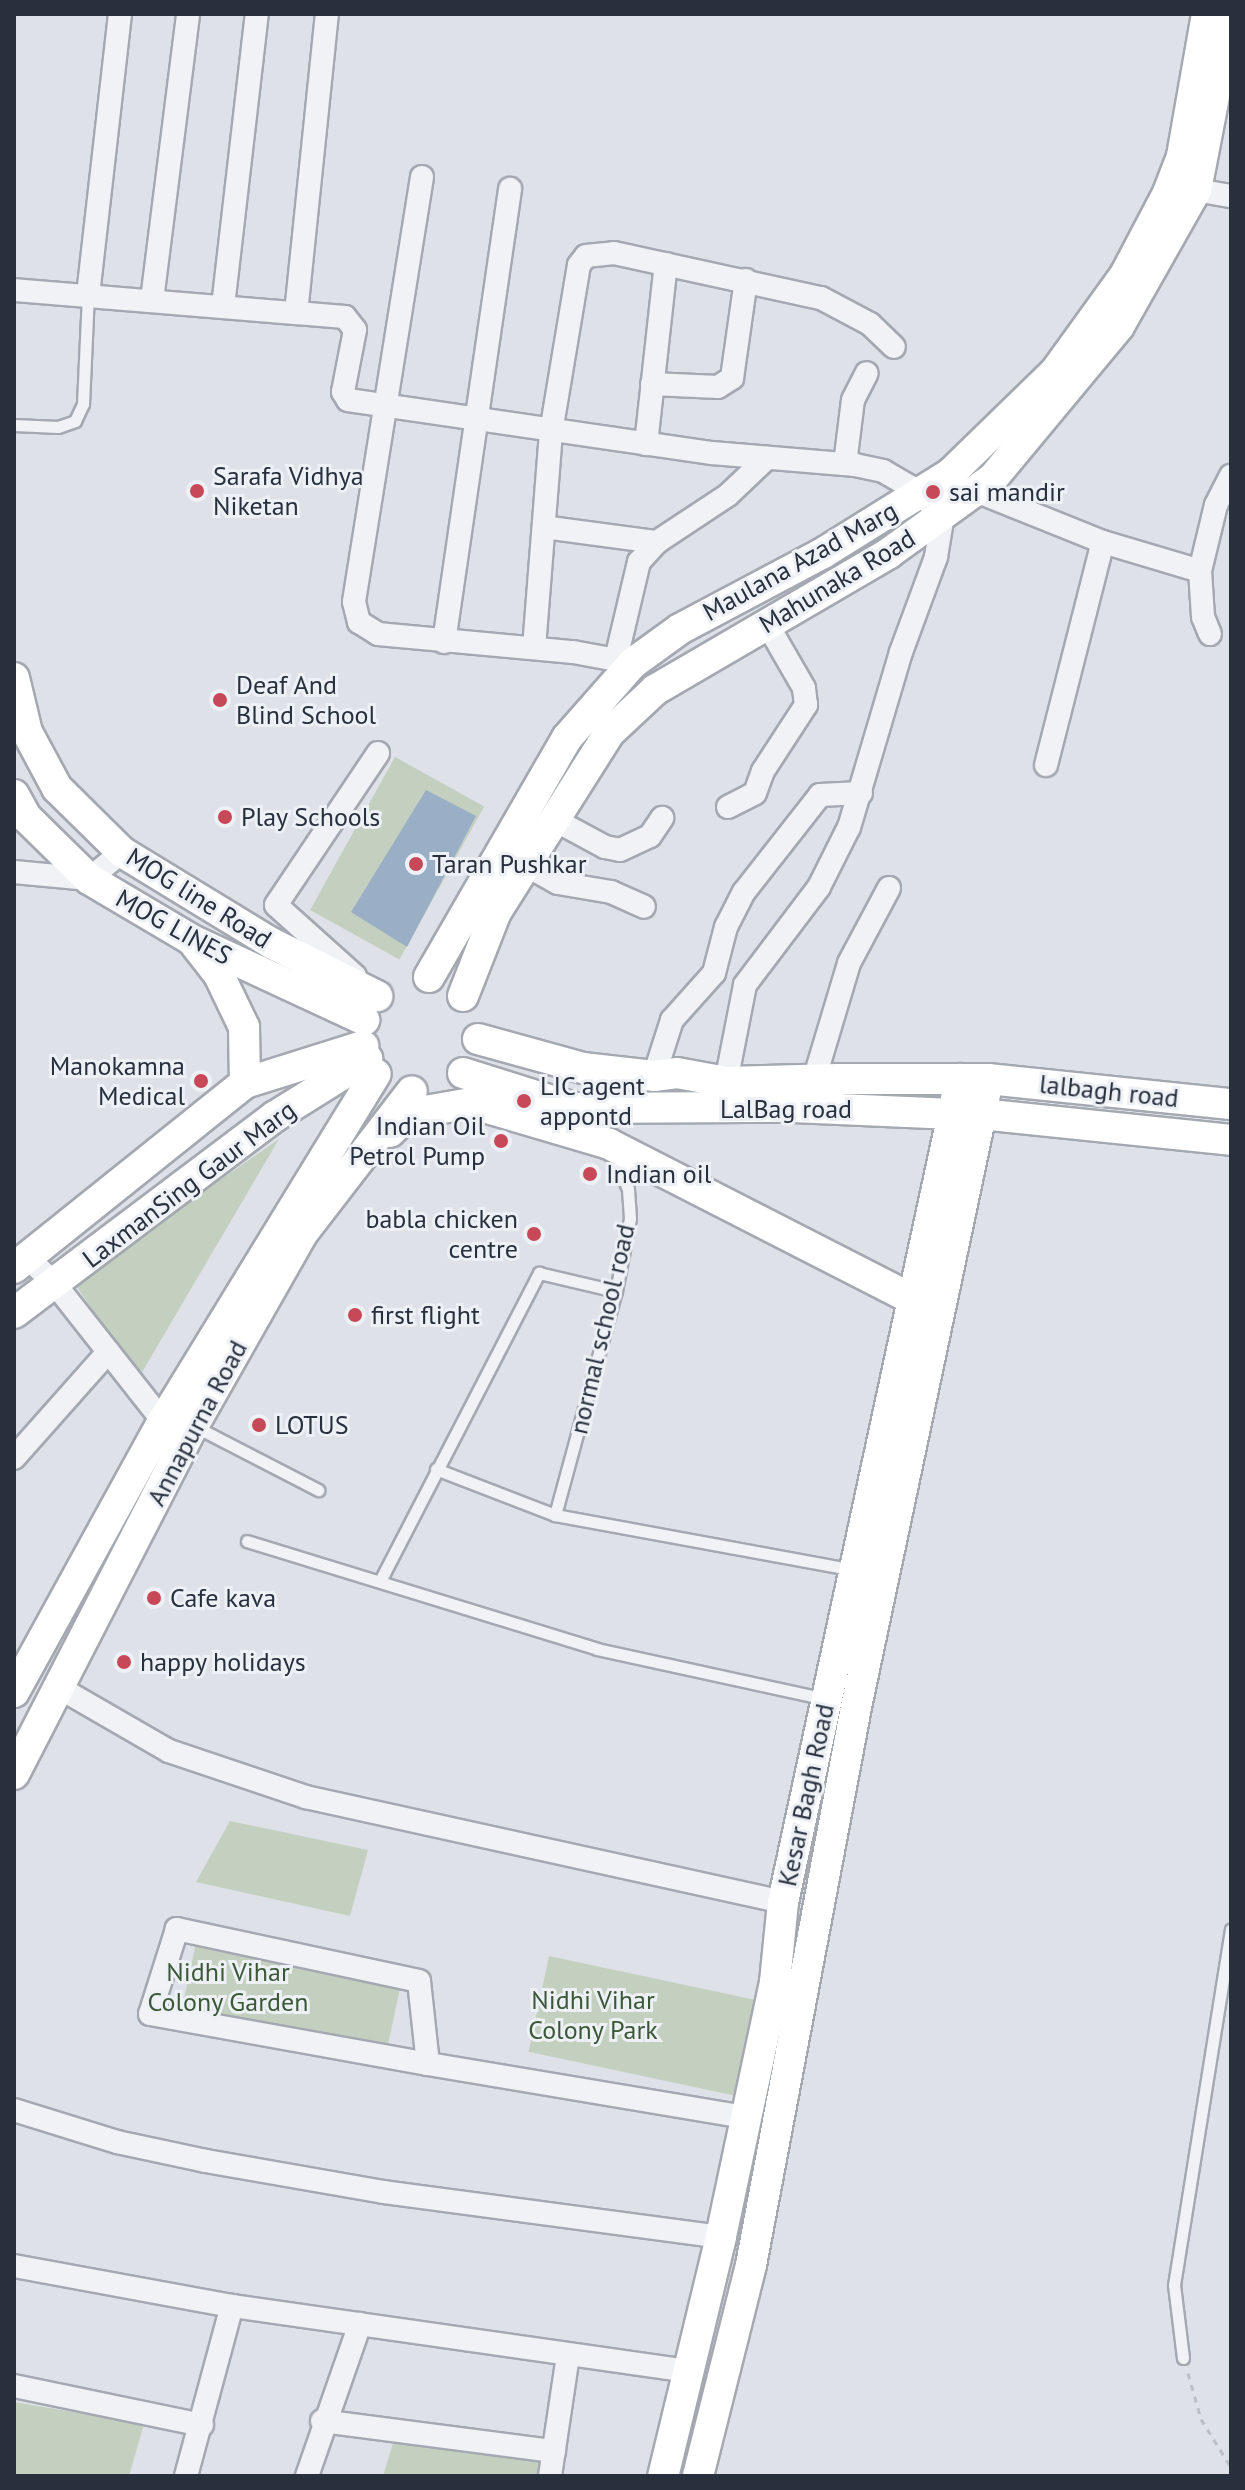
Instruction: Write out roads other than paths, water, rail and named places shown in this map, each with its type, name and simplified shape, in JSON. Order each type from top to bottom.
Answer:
[{"type":"main road","name":"Maulana Azad Marg","points":[[429,977],[513,858],[567,738],[625,661],[823,553],[918,494],[961,465],[1055,372],[1125,275],[1182,156],[1209,14]]},
{"type":"main road","name":"Mahunaka Road","points":[[463,996],[496,912],[513,858],[553,819],[609,733],[655,690],[943,515],[993,478],[1119,326],[1196,190],[1230,14]]},
{"type":"main road","name":"MOG line Road","points":[[14,678],[27,732],[57,788],[122,852],[271,943],[369,1039]]},
{"type":"main road","name":"MOG LINES","points":[[14,795],[27,818],[89,879],[369,1039]]},
{"type":"main road","points":[[192,940],[219,975],[244,1027],[249,1049],[245,1083]]},
{"type":"main road","points":[[429,977],[463,996],[472,1009],[478,1039],[463,1073],[431,1091],[412,1091],[369,1039],[392,984],[429,977]]},
{"type":"main road","name":"LaxmanSing Gaur Marg","points":[[21,1263],[245,1083],[369,1039]]},
{"type":"main road","name":"LaxmanSing Gaur Marg","points":[[14,1313],[274,1117],[369,1039]]},
{"type":"main road","name":"Annapurna Road","points":[[14,1692],[369,1039]]},
{"type":"main road","points":[[478,1039],[583,1068],[654,1076]]},
{"type":"main road","points":[[463,1073],[574,1108],[609,1144]]},
{"type":"main road","name":"lalbagh road","points":[[654,1076],[677,1073],[726,1082],[974,1079],[1231,1104]]},
{"type":"main road","points":[[967,1114],[974,1079]]},
{"type":"main road","name":"Annapurna Road","points":[[14,1774],[193,1426],[302,1234],[370,1151],[412,1091]]},
{"type":"main road","points":[[370,1151],[408,1114],[471,1103],[609,1144],[912,1299]]},
{"type":"main road","name":"LalBag road","points":[[574,1108],[619,1111],[793,1107],[967,1114],[1231,1140]]},
{"type":"main road","name":"Kesar Bagh Road","points":[[663,2476],[721,2237],[775,1982],[783,1902],[857,1570],[912,1299],[967,1114]]},
{"type":"main road","name":"Kesar Bagh Road","points":[[698,2476],[751,2265],[967,1114]]},
{"type":"street","points":[[88,295],[120,14]]},
{"type":"street","points":[[152,300],[188,14]]},
{"type":"street","points":[[223,306],[257,14]]},
{"type":"street","points":[[296,313],[327,14]]},
{"type":"street","points":[[1201,14],[1209,14]]},
{"type":"street","points":[[422,177],[384,407],[355,611],[366,631],[444,642],[534,648],[625,661],[631,585],[639,562],[657,542],[728,495],[767,458]]},
{"type":"street","points":[[444,642],[473,419],[510,189]]},
{"type":"street","points":[[1196,190],[1231,196]]},
{"type":"street","points":[[534,648],[551,432],[579,265],[593,252],[746,280],[844,308],[894,347]]},
{"type":"street","points":[[646,444],[666,264]]},
{"type":"street","points":[[652,384],[718,387],[732,378],[746,280]]},
{"type":"street","points":[[14,290],[345,317],[355,330],[343,392],[348,400],[551,432],[767,458],[845,464],[883,471],[943,515],[936,557],[901,652],[861,793],[829,872],[740,996],[726,1082]]},
{"type":"street","points":[[845,464],[853,400],[867,373]]},
{"type":"street","points":[[1210,634],[1203,617],[1200,571],[1216,505],[1231,476]]},
{"type":"street","points":[[976,491],[1103,542],[1200,571]]},
{"type":"street","points":[[544,527],[657,542]]},
{"type":"street","points":[[1046,765],[1103,542]]},
{"type":"street","points":[[728,807],[755,793],[763,771],[806,705],[804,688],[767,624]]},
{"type":"street","points":[[369,1039],[276,905],[378,753]]},
{"type":"street","points":[[654,1076],[672,1020],[714,973],[726,927],[744,892],[820,795],[861,793]]},
{"type":"street","points":[[553,819],[605,847],[620,850],[650,836],[662,818]]},
{"type":"street","points":[[14,872],[89,879],[122,852]]},
{"type":"street","points":[[513,858],[558,883],[611,892],[644,907]]},
{"type":"street","points":[[814,1080],[849,963],[889,888]]},
{"type":"street","points":[[21,1263],[55,1284],[163,1421]]},
{"type":"street","points":[[14,1458],[108,1352]]},
{"type":"street","points":[[58,1687],[169,1751],[306,1797],[783,1902]]},
{"type":"street","points":[[826,1699],[856,1707]]},
{"type":"street","points":[[428,2064],[419,1981],[177,1929],[150,2014],[428,2064],[744,2117]]},
{"type":"street","points":[[14,2110],[117,2142],[206,2161],[384,2192],[721,2237]]},
{"type":"street","points":[[14,2266],[232,2306],[690,2371]]},
{"type":"street","points":[[186,2476],[232,2306]]},
{"type":"street","points":[[307,2476],[322,2421],[360,2324]]},
{"type":"street","points":[[550,2476],[568,2356]]},
{"type":"street","points":[[14,2386],[202,2425]]},
{"type":"street","points":[[322,2421],[554,2451]]},
{"type":"lane","points":[[14,425],[58,427],[75,421],[83,404],[88,295]]},
{"type":"lane","name":"normal school road","points":[[555,1515],[616,1291],[630,1218],[628,1189],[609,1144]]},
{"type":"lane","points":[[380,1581],[539,1273],[616,1291]]},
{"type":"lane","points":[[193,1426],[318,1490]]},
{"type":"lane","points":[[436,1469],[555,1515],[857,1570]]},
{"type":"lane","points":[[247,1541],[597,1649],[826,1699]]},
{"type":"lane","points":[[1183,2358],[1174,2285],[1231,1930]]},
{"type":"water","name":"Taran Pushkar","points":[[426,790],[476,816],[407,947],[351,912]]},
{"type":"place","name":"Sarafa Vidhya Niketan","points":[[197,491]]},
{"type":"place","name":"sai mandir","points":[[933,492]]},
{"type":"place","name":"Deaf And Blind School","points":[[220,700]]},
{"type":"place","name":"Play Schools","points":[[225,817]]},
{"type":"place","name":"Taran Pushkar","points":[[416,864]]},
{"type":"place","name":"Manokamna Medical","points":[[201,1081]]},
{"type":"place","name":"LIC agent appontd","points":[[524,1101]]},
{"type":"place","name":"Indian Oil Petrol Pump","points":[[501,1141]]},
{"type":"place","name":"Indian oil","points":[[590,1174]]},
{"type":"place","name":"babla chicken centre","points":[[534,1234]]},
{"type":"place","name":"first flight","points":[[355,1315]]},
{"type":"place","name":"LOTUS","points":[[259,1425]]},
{"type":"place","name":"Cafe kava","points":[[154,1598]]},
{"type":"place","name":"happy holidays","points":[[124,1662]]},
{"type":"park label","name":"Nidhi Vihar Colony Garden","points":[[228,1987]]},
{"type":"park label","name":"Nidhi Vihar Colony Park","points":[[593,2015]]}]
